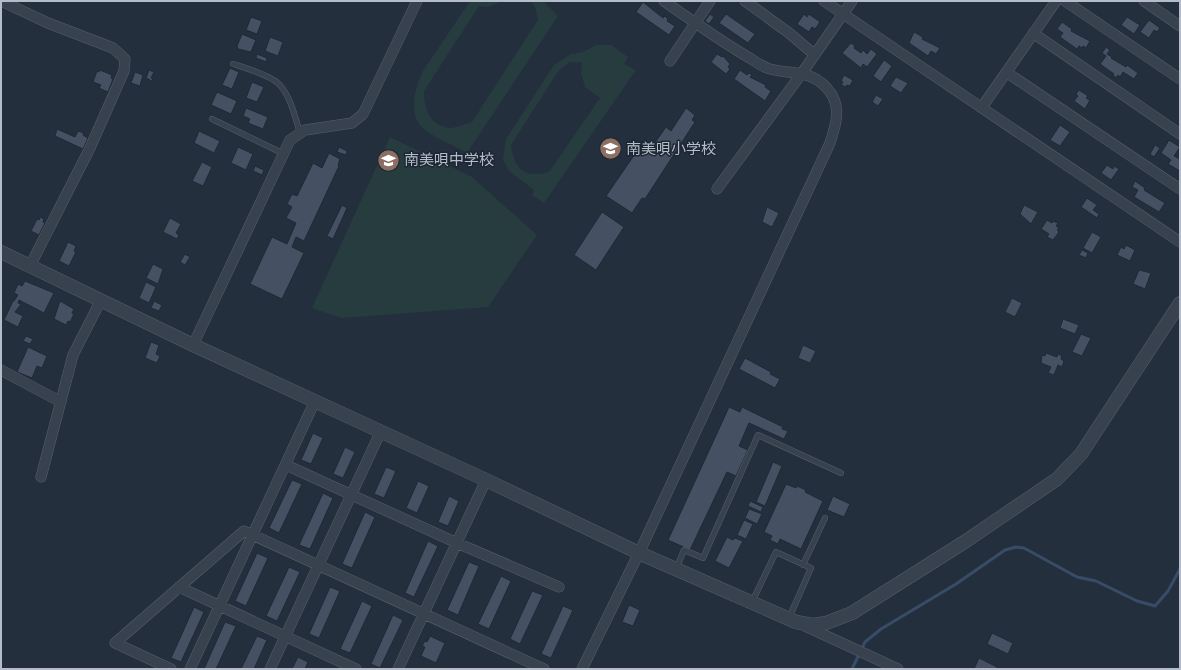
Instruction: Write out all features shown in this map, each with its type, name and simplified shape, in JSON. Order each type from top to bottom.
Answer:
[{"type":"street","points":[[1,1],[48,23],[113,48],[125,59],[124,71],[90,148],[30,266]]},
{"type":"street","points":[[193,344],[282,153],[290,140],[305,130],[352,123],[363,114],[417,1]]},
{"type":"street","points":[[582,669],[639,553],[830,143],[836,125],[837,110],[832,96],[821,83],[802,73],[769,69],[736,50],[664,1]]},
{"type":"street","points":[[670,61],[710,1]]},
{"type":"street","points":[[745,1],[789,33],[815,55]]},
{"type":"street","points":[[824,1],[982,106],[1180,242]]},
{"type":"street","points":[[717,190],[815,55],[852,1]]},
{"type":"street","points":[[982,106],[1056,1]]},
{"type":"street","points":[[1065,1],[1180,79]]},
{"type":"street","points":[[1144,1],[1180,26]]},
{"type":"street","points":[[1033,33],[1180,134]]},
{"type":"street","points":[[1006,72],[1180,189]]},
{"type":"street","points":[[1,252],[193,344],[486,480],[675,570],[792,620],[898,669]]},
{"type":"street","points":[[41,477],[73,355],[101,300]]},
{"type":"street","points":[[792,620],[813,624],[826,623],[852,613],[966,541],[1057,479],[1081,454],[1180,303]]},
{"type":"street","points":[[1,370],[61,402]]},
{"type":"street","points":[[190,669],[315,401]]},
{"type":"street","points":[[270,669],[320,565],[380,431]]},
{"type":"street","points":[[286,465],[457,543],[559,587]]},
{"type":"street","points":[[398,669],[486,480]]},
{"type":"street","points":[[171,669],[115,643],[244,531],[544,669]]},
{"type":"street","points":[[179,587],[219,607],[286,636],[356,669]]},
{"type":"lane","points":[[233,64],[256,72],[279,84],[290,102],[300,134]]},
{"type":"lane","points":[[212,119],[282,153]]},
{"type":"lane","points":[[675,570],[684,550],[703,558],[758,435],[841,473]]},
{"type":"lane","points":[[804,565],[825,518]]},
{"type":"lane","points":[[752,603],[776,552],[811,568],[792,620]]},
{"type":"green space","points":[[470,1],[502,1],[488,7],[479,6],[424,91],[425,104],[429,115],[437,124],[443,127],[458,127],[472,122],[538,20],[535,7],[531,1],[543,1],[558,16],[467,153],[439,139],[424,129],[416,117],[414,101],[417,85],[423,71]]},
{"type":"green space","points":[[597,45],[611,45],[628,57],[624,64],[636,70],[544,203],[532,195],[534,190],[509,171],[503,159],[506,139],[554,65],[571,54],[583,52]],"holes":[[[570,62],[582,62],[581,73],[585,87],[600,98],[549,172],[541,174],[527,173],[522,170],[515,161],[511,145],[559,70]]]},
{"type":"green space","points":[[390,137],[472,177],[537,235],[488,307],[342,318],[312,308]]},
{"type":"building","points":[[643,2],[663,18],[665,16],[668,19],[667,21],[675,26],[669,35],[636,12]]},
{"type":"building","points":[[710,14],[714,17],[709,24],[705,21]]},
{"type":"building","points":[[726,14],[755,34],[748,43],[719,23]]},
{"type":"building","points":[[804,14],[807,17],[809,14],[820,22],[815,29],[812,27],[809,32],[797,24]]},
{"type":"building","points":[[251,17],[262,21],[257,34],[246,30]]},
{"type":"building","points":[[1127,17],[1140,25],[1134,34],[1121,25]]},
{"type":"building","points":[[1149,20],[1160,28],[1157,32],[1154,30],[1149,38],[1140,32]]},
{"type":"building","points":[[1062,22],[1072,29],[1071,31],[1090,41],[1086,48],[1079,46],[1077,49],[1060,37],[1063,33],[1057,29]]},
{"type":"building","points":[[914,32],[923,37],[922,39],[940,48],[936,54],[931,51],[928,56],[909,43]]},
{"type":"building","points":[[242,34],[256,40],[251,52],[238,49],[237,46]]},
{"type":"building","points":[[270,37],[283,42],[278,56],[265,51]]},
{"type":"building","points":[[851,43],[855,46],[854,48],[861,53],[863,50],[867,54],[871,49],[877,54],[867,67],[863,64],[861,68],[842,53]]},
{"type":"building","points":[[1106,47],[1110,50],[1107,54],[1112,57],[1111,58],[1126,67],[1127,65],[1138,73],[1134,79],[1123,72],[1120,77],[1118,75],[1116,78],[1113,75],[1114,74],[1100,64],[1106,56],[1102,53]]},
{"type":"building","points":[[257,54],[267,58],[266,62],[256,58]]},
{"type":"building","points":[[717,54],[722,57],[723,56],[730,64],[728,67],[730,69],[726,74],[711,62]]},
{"type":"building","points":[[884,60],[892,66],[881,82],[873,76]]},
{"type":"building","points":[[230,68],[239,72],[232,89],[222,85]]},
{"type":"building","points":[[100,70],[112,75],[111,78],[113,79],[108,92],[99,88],[101,85],[93,82],[97,71],[99,72]]},
{"type":"building","points":[[149,70],[154,72],[151,78],[153,78],[152,81],[146,78]]},
{"type":"building","points":[[740,70],[747,75],[749,73],[752,75],[750,77],[766,85],[765,87],[771,91],[765,101],[734,79]]},
{"type":"building","points":[[135,72],[143,75],[140,86],[131,83]]},
{"type":"building","points":[[844,75],[853,80],[850,86],[847,85],[846,87],[841,85]]},
{"type":"building","points":[[896,77],[908,83],[901,93],[890,86]]},
{"type":"building","points":[[252,82],[264,87],[257,102],[246,98]]},
{"type":"building","points":[[1079,90],[1088,96],[1086,98],[1090,100],[1085,109],[1074,101],[1078,96],[1076,94]]},
{"type":"building","points":[[217,92],[237,101],[231,114],[211,105]]},
{"type":"building","points":[[876,95],[883,99],[878,106],[872,102]]},
{"type":"building","points":[[246,108],[268,117],[263,129],[248,123],[250,119],[243,116]]},
{"type":"building","points":[[686,108],[695,115],[692,120],[695,122],[645,199],[642,198],[632,213],[606,196],[637,151],[642,154],[648,145],[652,147],[666,127],[671,131]]},
{"type":"building","points":[[1060,125],[1070,132],[1060,146],[1050,140]]},
{"type":"building","points":[[57,129],[75,137],[78,131],[84,133],[83,135],[88,138],[83,149],[55,136]]},
{"type":"building","points":[[199,131],[220,141],[214,153],[194,143]]},
{"type":"building","points":[[1169,140],[1180,147],[1174,156],[1180,159],[1180,171],[1168,164],[1171,160],[1161,153]]},
{"type":"building","points":[[1155,145],[1160,148],[1154,157],[1150,154]]},
{"type":"building","points":[[238,147],[253,154],[246,170],[231,163]]},
{"type":"building","points":[[339,147],[347,151],[346,155],[337,152]]},
{"type":"building","points":[[329,153],[340,159],[339,166],[304,241],[296,237],[292,247],[304,253],[282,299],[250,284],[272,237],[287,244],[296,223],[286,218],[292,207],[287,204],[292,194],[297,196],[313,163],[322,168]]},
{"type":"building","points":[[202,162],[212,167],[203,186],[192,181]]},
{"type":"building","points":[[1107,165],[1113,169],[1114,166],[1119,169],[1111,180],[1101,173]]},
{"type":"building","points":[[255,166],[264,170],[262,175],[253,171]]},
{"type":"building","points":[[1135,181],[1145,188],[1144,190],[1165,203],[1159,212],[1134,197],[1138,190],[1132,187]]},
{"type":"building","points":[[1087,198],[1097,205],[1093,210],[1099,214],[1097,218],[1081,207]]},
{"type":"building","points":[[342,205],[347,208],[333,239],[327,236]]},
{"type":"building","points":[[1024,205],[1038,212],[1031,224],[1020,214]]},
{"type":"building","points":[[767,207],[779,213],[772,227],[762,222]]},
{"type":"building","points":[[602,212],[624,227],[596,270],[574,255]]},
{"type":"building","points":[[40,217],[44,219],[43,222],[45,223],[39,235],[31,231],[37,219],[39,220]]},
{"type":"building","points":[[170,218],[181,224],[176,233],[179,235],[177,239],[163,232]]},
{"type":"building","points":[[1047,220],[1052,223],[1053,221],[1058,223],[1056,226],[1059,228],[1057,230],[1059,232],[1053,240],[1047,237],[1049,234],[1041,229]]},
{"type":"building","points":[[1092,232],[1101,237],[1092,253],[1083,248]]},
{"type":"building","points":[[68,242],[76,246],[74,251],[76,252],[69,266],[59,261]]},
{"type":"building","points":[[1126,245],[1135,250],[1130,261],[1117,255],[1121,247],[1124,249]]},
{"type":"building","points":[[1082,250],[1088,253],[1086,258],[1079,255]]},
{"type":"building","points":[[185,254],[190,257],[185,265],[180,262]]},
{"type":"building","points":[[153,264],[163,269],[158,284],[146,278]]},
{"type":"building","points":[[1139,270],[1151,273],[1145,289],[1133,284]]},
{"type":"building","points":[[25,281],[54,293],[44,313],[19,300],[18,303],[21,304],[15,312],[23,316],[18,327],[4,320],[13,301],[18,295],[14,293],[18,284],[22,286]]},
{"type":"building","points":[[146,282],[156,287],[149,303],[139,298]]},
{"type":"building","points":[[1012,298],[1022,303],[1015,317],[1005,312]]},
{"type":"building","points":[[60,301],[74,309],[72,313],[74,314],[70,322],[68,321],[66,325],[54,319]]},
{"type":"building","points":[[154,301],[162,305],[159,311],[151,308]]},
{"type":"building","points":[[1063,319],[1079,325],[1075,334],[1060,328]]},
{"type":"building","points":[[1081,334],[1091,338],[1082,356],[1072,352]]},
{"type":"building","points":[[26,336],[33,339],[30,344],[23,341]]},
{"type":"building","points":[[151,342],[159,345],[156,354],[160,356],[157,363],[145,358]]},
{"type":"building","points":[[803,345],[816,351],[810,363],[798,358]]},
{"type":"building","points":[[28,347],[47,356],[42,368],[37,366],[32,378],[17,372]]},
{"type":"building","points":[[1046,353],[1057,357],[1058,354],[1062,356],[1061,359],[1064,361],[1062,367],[1058,365],[1054,375],[1048,373],[1051,367],[1041,363],[1042,355],[1045,356]]},
{"type":"building","points":[[745,358],[771,372],[770,374],[780,379],[775,388],[739,369]]},
{"type":"building","points":[[729,407],[740,412],[742,407],[783,427],[782,429],[788,431],[784,439],[749,423],[739,446],[748,450],[736,476],[727,472],[690,550],[668,540]]},
{"type":"building","points":[[313,433],[323,438],[311,464],[301,460]]},
{"type":"building","points":[[345,447],[355,452],[343,478],[333,474]]},
{"type":"building","points":[[773,462],[782,466],[765,506],[756,502]]},
{"type":"building","points":[[386,467],[396,471],[384,498],[374,494]]},
{"type":"building","points":[[292,480],[302,484],[279,533],[269,528]]},
{"type":"building","points":[[418,481],[429,486],[417,513],[406,508]]},
{"type":"building","points":[[786,484],[796,488],[797,486],[806,490],[805,492],[823,501],[801,549],[780,539],[778,544],[770,540],[772,536],[764,532]]},
{"type":"building","points":[[323,493],[333,498],[310,549],[299,545]]},
{"type":"building","points":[[449,496],[459,501],[448,526],[438,522]]},
{"type":"building","points":[[833,496],[850,504],[844,517],[827,510]]},
{"type":"building","points":[[750,501],[763,507],[761,512],[748,506]]},
{"type":"building","points":[[749,509],[762,514],[757,524],[745,518]]},
{"type":"building","points":[[365,512],[375,517],[352,568],[342,564]]},
{"type":"building","points":[[744,520],[753,524],[746,539],[737,535]]},
{"type":"building","points":[[727,537],[733,540],[735,538],[743,541],[729,568],[715,561]]},
{"type":"building","points":[[428,541],[438,546],[414,597],[405,593]]},
{"type":"building","points":[[257,553],[268,558],[246,606],[235,601]]},
{"type":"building","points":[[469,562],[479,566],[458,615],[447,610]]},
{"type":"building","points":[[289,567],[300,572],[277,621],[266,616]]},
{"type":"building","points":[[501,576],[511,581],[489,629],[478,624]]},
{"type":"building","points":[[330,587],[340,591],[319,638],[309,634]]},
{"type":"building","points":[[532,591],[543,595],[520,644],[510,639]]},
{"type":"building","points":[[362,601],[372,606],[350,653],[340,649]]},
{"type":"building","points":[[629,605],[640,610],[633,626],[622,622]]},
{"type":"building","points":[[563,606],[573,610],[551,658],[541,654]]},
{"type":"building","points":[[194,607],[204,612],[181,662],[171,658]]},
{"type":"building","points":[[393,615],[403,620],[380,668],[371,664]]},
{"type":"building","points":[[225,622],[236,626],[216,669],[204,669]]},
{"type":"building","points":[[992,633],[1013,643],[1008,654],[987,644]]},
{"type":"building","points":[[257,636],[267,640],[254,669],[241,669]]},
{"type":"building","points":[[430,636],[445,643],[436,663],[421,656],[425,647],[422,646],[425,641],[427,642]]},
{"type":"building","points":[[298,657],[308,662],[305,669],[292,669]]},
{"type":"building","points":[[979,658],[997,667],[996,669],[974,669]]},
{"type":"waterway","points":[[852,669],[865,642],[881,629],[956,584],[1005,550],[1016,547],[1024,548],[1077,577],[1096,581],[1137,601],[1155,606],[1168,591],[1180,569]]},
{"type":"place","name":"南美唄小学校","points":[[611,149]]},
{"type":"place","name":"南美唄中学校","points":[[388,160]]}]
